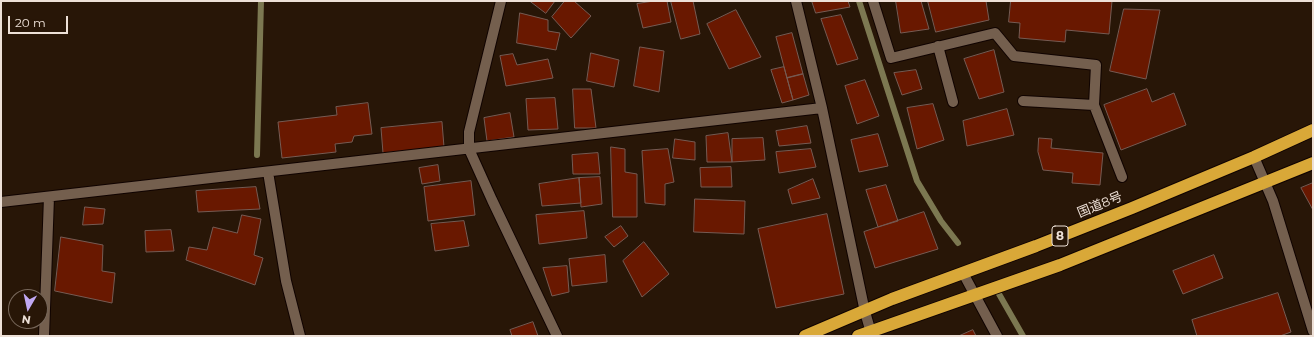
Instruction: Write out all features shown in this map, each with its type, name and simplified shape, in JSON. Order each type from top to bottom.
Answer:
[{"type":"highway","name":"国道8号","points":[[805,336],[865,312],[892,299],[1036,246],[1254,158],[1313,130]]},
{"type":"highway","name":"8","points":[[858,336],[871,334],[1060,265],[1313,163]]},
{"type":"street","points":[[501,1],[469,132],[469,149],[557,336]]},
{"type":"street","points":[[796,1],[822,108],[865,312],[871,334]]},
{"type":"street","points":[[873,1],[891,58],[995,32],[1014,56],[1096,65],[1094,106],[1122,177]]},
{"type":"street","points":[[938,46],[953,102]]},
{"type":"street","points":[[1022,101],[1094,106]]},
{"type":"street","points":[[1,202],[822,108]]},
{"type":"street","points":[[1254,158],[1273,200],[1313,331]]},
{"type":"street","points":[[268,172],[286,281],[300,336]]},
{"type":"street","points":[[44,336],[49,197]]},
{"type":"street","points":[[963,273],[997,336]]},
{"type":"building","points":[[530,1],[555,1],[546,13]]},
{"type":"building","points":[[565,1],[574,1],[591,16],[571,38],[552,17]]},
{"type":"building","points":[[654,1],[667,1],[671,22],[643,28],[637,4]]},
{"type":"building","points":[[671,1],[693,1],[700,34],[681,39]]},
{"type":"building","points":[[812,1],[848,1],[850,7],[816,13]]},
{"type":"building","points":[[896,1],[921,1],[929,29],[901,33]]},
{"type":"building","points":[[928,1],[986,1],[989,20],[936,32]]},
{"type":"building","points":[[1011,1],[1112,1],[1109,34],[1066,30],[1065,42],[1019,38],[1020,23],[1009,22]]},
{"type":"building","points":[[1124,9],[1160,10],[1146,79],[1110,71]]},
{"type":"building","points":[[736,10],[761,57],[729,69],[707,24]]},
{"type":"building","points":[[520,13],[548,20],[548,31],[560,33],[556,50],[517,43]]},
{"type":"building","points":[[841,15],[858,59],[837,65],[821,19]]},
{"type":"building","points":[[792,33],[803,74],[787,78],[776,37]]},
{"type":"building","points":[[640,47],[664,51],[659,92],[634,86]]},
{"type":"building","points":[[994,50],[1004,92],[979,99],[964,59]]},
{"type":"building","points":[[591,53],[619,60],[614,87],[587,81]]},
{"type":"building","points":[[513,54],[517,65],[548,59],[553,78],[506,86],[500,56]]},
{"type":"building","points":[[784,67],[793,100],[782,103],[771,70]]},
{"type":"building","points":[[916,70],[922,89],[902,95],[894,73]]},
{"type":"building","points":[[803,74],[809,95],[793,100],[787,78]]},
{"type":"building","points":[[865,80],[879,116],[857,124],[845,86]]},
{"type":"building","points":[[573,89],[591,89],[596,128],[575,128]]},
{"type":"building","points":[[1147,89],[1152,102],[1174,93],[1186,125],[1121,150],[1104,105]]},
{"type":"building","points":[[555,98],[558,129],[528,130],[526,99]]},
{"type":"building","points":[[368,103],[372,134],[354,136],[352,142],[335,144],[336,152],[282,158],[278,122],[337,115],[336,107]]},
{"type":"building","points":[[933,104],[944,140],[917,149],[907,108]]},
{"type":"building","points":[[1007,109],[1014,135],[967,146],[963,121]]},
{"type":"building","points":[[510,113],[514,137],[487,141],[484,118]]},
{"type":"building","points":[[442,122],[444,147],[383,153],[381,128]]},
{"type":"building","points":[[807,126],[811,143],[779,146],[776,131]]},
{"type":"building","points":[[728,133],[732,162],[707,162],[706,136]]},
{"type":"building","points":[[878,134],[888,166],[859,172],[851,140]]},
{"type":"building","points":[[763,138],[765,160],[732,162],[732,139]]},
{"type":"building","points":[[1039,138],[1052,139],[1051,148],[1103,153],[1100,185],[1072,183],[1073,173],[1043,170],[1038,152]]},
{"type":"building","points":[[675,139],[695,142],[695,160],[673,158]]},
{"type":"building","points":[[611,147],[625,149],[625,172],[637,174],[637,217],[613,217]]},
{"type":"building","points":[[668,149],[674,182],[665,184],[665,205],[645,203],[642,151]]},
{"type":"building","points":[[811,149],[816,167],[779,173],[776,152]]},
{"type":"building","points":[[598,153],[600,174],[573,174],[572,155]]},
{"type":"building","points":[[438,165],[440,181],[422,184],[419,168]]},
{"type":"building","points":[[731,167],[732,187],[701,187],[700,168]]},
{"type":"building","points":[[600,177],[602,204],[581,207],[579,178]]},
{"type":"building","points":[[579,178],[581,203],[542,206],[539,184]]},
{"type":"building","points":[[813,179],[820,198],[792,204],[788,190]]},
{"type":"building","points":[[471,181],[475,215],[428,221],[424,187]]},
{"type":"building","points":[[1313,183],[1313,210],[1301,188]]},
{"type":"building","points":[[886,185],[898,221],[878,227],[866,190]]},
{"type":"building","points":[[256,187],[260,209],[198,212],[196,191]]},
{"type":"building","points":[[695,199],[745,201],[744,234],[694,232]]},
{"type":"building","points":[[85,207],[105,209],[103,224],[83,225]]},
{"type":"building","points":[[584,211],[587,238],[539,244],[536,215]]},
{"type":"building","points":[[924,212],[938,249],[875,268],[864,232]]},
{"type":"building","points":[[827,214],[844,294],[776,308],[758,229]]},
{"type":"building","points":[[242,215],[261,219],[254,255],[263,258],[255,285],[186,260],[189,247],[207,250],[213,227],[237,233]]},
{"type":"building","points":[[464,221],[469,246],[435,251],[431,224]]},
{"type":"building","points":[[621,226],[628,236],[614,247],[605,237]]},
{"type":"building","points":[[171,230],[174,251],[146,252],[145,231]]},
{"type":"building","points":[[61,237],[103,245],[102,271],[115,273],[112,303],[55,291]]},
{"type":"building","points":[[644,242],[669,274],[642,297],[623,261]]},
{"type":"building","points":[[605,255],[607,282],[572,286],[569,259]]},
{"type":"building","points":[[1214,255],[1223,278],[1183,294],[1173,271]]},
{"type":"building","points":[[567,266],[569,292],[552,296],[543,268]]},
{"type":"building","points":[[1278,293],[1291,332],[1280,336],[1197,336],[1192,320]]},
{"type":"building","points":[[533,322],[538,336],[512,336],[510,330]]},
{"type":"building","points":[[973,330],[976,336],[959,336]]},
{"type":"waterway","points":[[257,155],[261,1]]},
{"type":"waterway","points":[[859,1],[917,181],[941,221],[958,243]]},
{"type":"waterway","points":[[999,294],[1023,336]]}]
